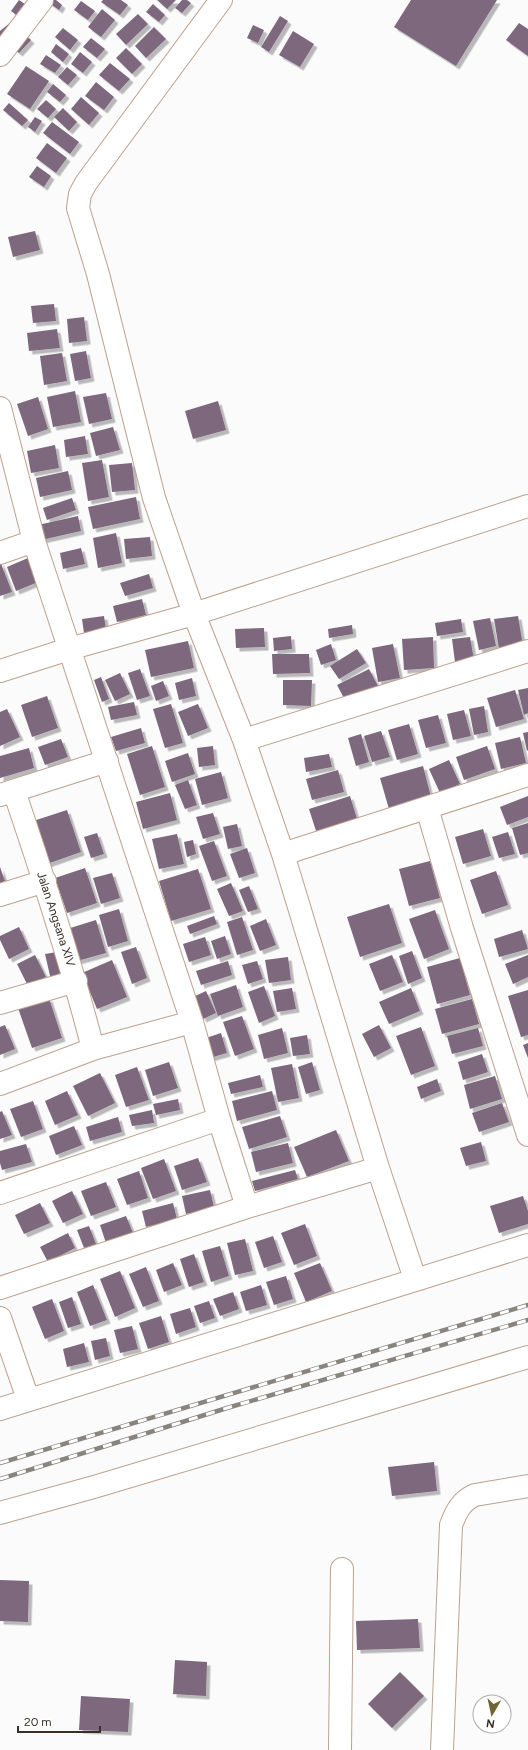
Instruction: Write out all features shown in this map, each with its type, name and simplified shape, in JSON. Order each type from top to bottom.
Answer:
[{"type":"street","points":[[0,54],[42,0]]},
{"type":"street","points":[[221,0],[86,183],[80,194],[78,208],[98,274],[154,498],[194,614],[244,740],[283,854],[378,1168],[416,1279]]},
{"type":"street","points":[[0,408],[34,541],[192,1022],[219,1119],[247,1207]]},
{"type":"street","points":[[0,671],[69,649],[194,614],[528,506]]},
{"type":"street","points":[[0,553],[34,541]]},
{"type":"street","points":[[244,740],[528,651]]},
{"type":"street","points":[[7,793],[107,761]]},
{"type":"street","points":[[283,854],[528,775]]},
{"type":"street","name":"Jalan Angsana XIV","points":[[7,793],[45,881],[76,981],[94,1049]]},
{"type":"street","points":[[427,808],[462,928],[524,1110],[528,1135]]},
{"type":"street","points":[[0,896],[45,881]]},
{"type":"street","points":[[0,1003],[76,981]]},
{"type":"street","points":[[0,1084],[94,1049],[192,1022]]},
{"type":"street","points":[[0,1193],[219,1119]]},
{"type":"street","points":[[0,1288],[247,1207],[378,1168]]},
{"type":"street","points":[[0,1409],[528,1245]]},
{"type":"street","points":[[0,1318],[28,1400]]},
{"type":"street","points":[[0,1513],[94,1487],[528,1357]]},
{"type":"street","points":[[442,1750],[451,1525],[461,1504],[467,1498],[475,1495],[528,1486]]},
{"type":"street","points":[[340,1750],[342,1569]]},
{"type":"building","points":[[19,0],[32,9],[23,20],[11,11]]},
{"type":"building","points":[[49,0],[56,0],[62,5],[59,10],[48,2]]},
{"type":"building","points":[[103,0],[121,0],[128,5],[120,15],[101,2]]},
{"type":"building","points":[[157,0],[176,0],[167,9]]},
{"type":"building","points":[[182,0],[187,0],[191,3],[182,13],[175,8]]},
{"type":"building","points":[[411,0],[497,0],[456,66],[394,27]]},
{"type":"building","points":[[81,1],[95,11],[88,20],[74,10]]},
{"type":"building","points":[[153,4],[165,15],[159,22],[146,12]]},
{"type":"building","points":[[102,9],[115,20],[101,37],[88,27]]},
{"type":"building","points":[[138,14],[148,24],[126,45],[116,34]]},
{"type":"building","points":[[280,16],[288,21],[269,52],[261,47]]},
{"type":"building","points":[[11,22],[16,28],[3,38],[0,35],[0,31]]},
{"type":"building","points":[[519,23],[528,29],[528,56],[506,40]]},
{"type":"building","points":[[253,25],[264,30],[258,43],[247,38]]},
{"type":"building","points":[[154,27],[166,39],[146,58],[135,46]]},
{"type":"building","points":[[63,28],[78,40],[70,50],[55,37]]},
{"type":"building","points":[[293,31],[314,44],[300,67],[279,55]]},
{"type":"building","points":[[22,32],[31,40],[19,53],[10,45]]},
{"type":"building","points":[[91,38],[105,49],[97,58],[83,47]]},
{"type":"building","points":[[56,44],[69,54],[63,62],[51,52]]},
{"type":"building","points":[[126,48],[142,64],[132,74],[116,58]]},
{"type":"building","points":[[80,52],[92,62],[83,73],[71,64]]},
{"type":"building","points":[[46,55],[61,65],[55,73],[40,64]]},
{"type":"building","points":[[110,63],[130,79],[119,91],[99,75]]},
{"type":"building","points":[[26,66],[49,81],[30,109],[7,94]]},
{"type":"building","points":[[67,67],[77,75],[68,85],[58,77]]},
{"type":"building","points":[[96,82],[114,97],[104,110],[85,96]]},
{"type":"building","points":[[53,84],[66,95],[60,102],[47,92]]},
{"type":"building","points":[[81,97],[99,113],[89,125],[71,109]]},
{"type":"building","points":[[46,100],[56,109],[48,118],[37,109]]},
{"type":"building","points":[[9,103],[28,120],[22,126],[3,110]]},
{"type":"building","points":[[63,108],[77,122],[69,131],[54,117]]},
{"type":"building","points":[[35,117],[42,121],[35,132],[28,127]]},
{"type":"building","points":[[52,122],[79,142],[70,154],[43,133]]},
{"type":"building","points":[[47,143],[67,158],[56,173],[36,158]]},
{"type":"building","points":[[37,166],[51,176],[44,187],[29,177]]},
{"type":"building","points":[[35,231],[40,250],[13,257],[8,237]]},
{"type":"building","points":[[54,304],[56,321],[33,323],[31,306]]},
{"type":"building","points":[[84,317],[87,341],[69,343],[67,319]]},
{"type":"building","points":[[57,329],[60,348],[29,351],[27,333]]},
{"type":"building","points":[[86,351],[91,378],[75,381],[70,354]]},
{"type":"building","points":[[62,353],[67,381],[44,385],[40,356]]},
{"type":"building","points":[[75,391],[81,422],[53,427],[47,397]]},
{"type":"building","points":[[106,393],[112,419],[89,424],[83,397]]},
{"type":"building","points":[[38,397],[48,429],[28,436],[17,404]]},
{"type":"building","points":[[218,401],[226,430],[193,439],[185,411]]},
{"type":"building","points":[[113,427],[120,450],[96,456],[90,433]]},
{"type":"building","points":[[85,436],[88,454],[66,457],[64,440]]},
{"type":"building","points":[[55,445],[59,468],[31,473],[27,451]]},
{"type":"building","points":[[102,460],[109,497],[88,501],[82,463]]},
{"type":"building","points":[[132,463],[135,490],[112,492],[109,465]]},
{"type":"building","points":[[68,471],[72,490],[40,497],[36,478]]},
{"type":"building","points":[[136,497],[140,519],[93,529],[88,507]]},
{"type":"building","points":[[72,498],[76,510],[47,520],[43,508]]},
{"type":"building","points":[[78,516],[81,531],[41,540],[38,525]]},
{"type":"building","points":[[116,533],[122,563],[98,568],[93,538]]},
{"type":"building","points":[[150,537],[152,556],[126,559],[124,539]]},
{"type":"building","points":[[81,548],[85,564],[63,569],[60,553]]},
{"type":"building","points":[[28,558],[38,582],[16,591],[7,567]]},
{"type":"building","points":[[0,561],[12,592],[0,596]]},
{"type":"building","points":[[149,574],[153,588],[125,596],[120,583]]},
{"type":"building","points":[[142,599],[146,615],[117,622],[113,606]]},
{"type":"building","points":[[104,616],[106,630],[84,633],[82,619]]},
{"type":"building","points":[[518,616],[523,646],[499,649],[494,619]]},
{"type":"building","points":[[490,618],[496,646],[479,650],[473,621]]},
{"type":"building","points":[[461,619],[463,632],[437,636],[435,623]]},
{"type":"building","points":[[352,625],[353,634],[329,638],[328,629]]},
{"type":"building","points":[[264,628],[265,647],[236,648],[235,629]]},
{"type":"building","points":[[291,636],[292,649],[274,651],[273,638]]},
{"type":"building","points":[[433,637],[434,668],[404,670],[402,639]]},
{"type":"building","points":[[470,637],[474,660],[455,662],[452,639]]},
{"type":"building","points":[[188,641],[194,668],[151,677],[145,650]]},
{"type":"building","points":[[331,644],[336,660],[321,665],[316,650]]},
{"type":"building","points":[[393,644],[400,678],[378,682],[372,648]]},
{"type":"building","points":[[357,649],[366,663],[339,679],[330,666]]},
{"type":"building","points":[[272,654],[309,654],[310,673],[273,674]]},
{"type":"building","points":[[140,669],[150,696],[137,700],[128,673]]},
{"type":"building","points":[[369,669],[378,686],[346,702],[337,685]]},
{"type":"building","points":[[120,673],[130,694],[115,701],[105,680]]},
{"type":"building","points":[[101,677],[109,699],[102,702],[94,680]]},
{"type":"building","points":[[192,678],[196,696],[179,700],[175,683]]},
{"type":"building","points":[[283,680],[312,680],[311,706],[283,705]]},
{"type":"building","points":[[163,681],[169,696],[156,701],[151,686]]},
{"type":"building","points":[[528,688],[528,713],[524,715],[518,690]]},
{"type":"building","points":[[515,690],[524,719],[496,727],[487,698]]},
{"type":"building","points":[[47,696],[58,728],[32,737],[21,705]]},
{"type":"building","points":[[134,702],[137,715],[111,720],[108,707]]},
{"type":"building","points":[[171,704],[183,743],[165,748],[153,709]]},
{"type":"building","points":[[198,704],[208,728],[188,736],[178,712]]},
{"type":"building","points":[[484,706],[488,732],[474,735],[469,709]]},
{"type":"building","points":[[7,709],[20,737],[0,746],[0,712]]},
{"type":"building","points":[[464,710],[471,736],[453,740],[447,714]]},
{"type":"building","points":[[438,715],[446,743],[426,748],[418,720]]},
{"type":"building","points":[[409,724],[418,754],[397,760],[388,730]]},
{"type":"building","points":[[141,728],[145,743],[116,751],[111,737]]},
{"type":"building","points":[[381,731],[390,757],[372,762],[364,736]]},
{"type":"building","points":[[528,732],[528,750],[527,751],[523,733]]},
{"type":"building","points":[[361,734],[369,762],[356,766],[348,738]]},
{"type":"building","points":[[520,737],[526,763],[501,769],[495,743]]},
{"type":"building","points":[[61,739],[68,757],[45,765],[38,747]]},
{"type":"building","points":[[152,746],[165,787],[140,795],[127,754]]},
{"type":"building","points":[[213,746],[215,765],[199,767],[197,748]]},
{"type":"building","points":[[487,746],[495,769],[464,780],[456,757]]},
{"type":"building","points":[[29,748],[34,768],[0,778],[0,756]]},
{"type":"building","points":[[188,753],[195,774],[172,782],[165,761]]},
{"type":"building","points":[[329,754],[332,767],[306,772],[304,758]]},
{"type":"building","points":[[449,760],[460,784],[440,793],[429,769]]},
{"type":"building","points":[[423,766],[431,797],[389,809],[380,778]]},
{"type":"building","points":[[338,770],[344,792],[312,800],[306,779]]},
{"type":"building","points":[[221,772],[228,798],[202,805],[195,779]]},
{"type":"building","points":[[188,780],[197,805],[185,809],[175,785]]},
{"type":"building","points":[[170,793],[177,820],[143,829],[136,802]]},
{"type":"building","points":[[350,796],[357,819],[316,831],[309,809]]},
{"type":"building","points":[[528,796],[528,817],[507,825],[500,807]]},
{"type":"building","points":[[67,810],[81,852],[44,865],[30,822]]},
{"type":"building","points":[[213,813],[220,834],[203,839],[196,817]]},
{"type":"building","points":[[528,823],[528,853],[520,855],[512,828]]},
{"type":"building","points":[[237,824],[242,846],[228,849],[223,827]]},
{"type":"building","points":[[483,829],[491,856],[463,864],[455,837]]},
{"type":"building","points":[[508,832],[515,854],[499,858],[492,837]]},
{"type":"building","points":[[97,833],[104,854],[91,858],[84,837]]},
{"type":"building","points":[[177,834],[184,864],[159,869],[152,839]]},
{"type":"building","points":[[193,840],[196,854],[187,857],[184,842]]},
{"type":"building","points":[[214,841],[227,876],[212,881],[199,846]]},
{"type":"building","points":[[247,848],[255,873],[239,878],[230,854]]},
{"type":"building","points":[[430,861],[440,898],[409,906],[399,869]]},
{"type":"building","points":[[0,867],[5,881],[0,883]]},
{"type":"building","points":[[85,868],[97,903],[67,913],[55,878]]},
{"type":"building","points":[[198,869],[211,909],[171,921],[159,881]]},
{"type":"building","points":[[496,871],[508,905],[482,914],[470,880]]},
{"type":"building","points":[[112,873],[120,898],[101,904],[93,878]]},
{"type":"building","points":[[231,883],[243,911],[229,916],[217,889]]},
{"type":"building","points":[[249,886],[258,909],[248,912],[239,890]]},
{"type":"building","points":[[389,904],[402,943],[360,957],[347,917]]},
{"type":"building","points":[[119,909],[128,941],[108,947],[99,915]]},
{"type":"building","points":[[435,910],[449,949],[424,959],[409,919]]},
{"type":"building","points":[[214,916],[217,924],[190,934],[187,926]]},
{"type":"building","points":[[242,917],[253,950],[237,955],[227,922]]},
{"type":"building","points":[[266,919],[276,945],[260,951],[250,926]]},
{"type":"building","points":[[96,920],[106,953],[77,961],[67,929]]},
{"type":"building","points":[[19,927],[29,949],[9,959],[0,940],[0,936]]},
{"type":"building","points":[[522,930],[528,949],[499,957],[494,939]]},
{"type":"building","points":[[225,936],[231,954],[217,959],[211,941]]},
{"type":"building","points":[[205,937],[211,955],[189,962],[183,944]]},
{"type":"building","points":[[136,947],[147,978],[132,984],[121,952]]},
{"type":"building","points":[[412,951],[422,978],[408,984],[399,956]]},
{"type":"building","points":[[57,952],[64,977],[51,980],[45,954]]},
{"type":"building","points":[[35,955],[46,977],[28,986],[17,964]]},
{"type":"building","points":[[392,955],[403,982],[380,991],[369,964]]},
{"type":"building","points":[[528,955],[528,977],[513,984],[505,964]]},
{"type":"building","points":[[288,957],[291,980],[269,983],[265,960]]},
{"type":"building","points":[[460,958],[470,995],[437,1004],[427,967]]},
{"type":"building","points":[[112,960],[127,997],[97,1009],[82,973]]},
{"type":"building","points":[[228,961],[232,975],[201,985],[196,971]]},
{"type":"building","points":[[257,961],[263,979],[248,984],[242,965]]},
{"type":"building","points":[[236,985],[243,1007],[218,1016],[210,994]]},
{"type":"building","points":[[264,986],[275,1016],[259,1023],[248,992]]},
{"type":"building","points":[[292,988],[296,1009],[277,1012],[273,991]]},
{"type":"building","points":[[411,988],[420,1011],[389,1024],[379,1002]]},
{"type":"building","points":[[528,990],[528,1035],[521,1037],[508,996]]},
{"type":"building","points":[[206,991],[216,1013],[203,1019],[193,997]]},
{"type":"building","points":[[49,998],[62,1038],[32,1048],[18,1008]]},
{"type":"building","points":[[472,999],[479,1024],[442,1034],[435,1009]]},
{"type":"building","points":[[242,1016],[254,1049],[235,1056],[223,1022]]},
{"type":"building","points":[[5,1025],[15,1049],[0,1055],[0,1027]]},
{"type":"building","points":[[379,1025],[391,1048],[374,1057],[362,1034]]},
{"type":"building","points":[[421,1027],[435,1066],[411,1075],[396,1036]]},
{"type":"building","points":[[282,1028],[288,1053],[264,1059],[258,1035]]},
{"type":"building","points":[[478,1028],[483,1046],[452,1054],[447,1036]]},
{"type":"building","points":[[221,1033],[227,1053],[206,1059],[200,1040]]},
{"type":"building","points":[[307,1035],[310,1054],[293,1056],[290,1038]]},
{"type":"building","points":[[528,1043],[528,1058],[523,1045]]},
{"type":"building","points":[[482,1054],[488,1072],[463,1080],[458,1062]]},
{"type":"building","points":[[169,1062],[178,1088],[153,1096],[145,1070]]},
{"type":"building","points":[[312,1062],[320,1090],[306,1094],[298,1067]]},
{"type":"building","points":[[292,1064],[299,1098],[278,1102],[271,1068]]},
{"type":"building","points":[[137,1067],[149,1100],[126,1107],[115,1075]]},
{"type":"building","points":[[100,1073],[115,1103],[88,1116],[73,1086]]},
{"type":"building","points":[[260,1075],[263,1087],[231,1094],[228,1083]]},
{"type":"building","points":[[495,1076],[502,1099],[470,1109],[464,1085]]},
{"type":"building","points":[[437,1079],[441,1091],[421,1099],[417,1087]]},
{"type":"building","points":[[67,1091],[78,1115],[55,1125],[45,1101]]},
{"type":"building","points":[[272,1091],[277,1110],[237,1121],[232,1101]]},
{"type":"building","points":[[178,1099],[180,1110],[156,1115],[153,1104]]},
{"type":"building","points":[[33,1101],[43,1129],[21,1137],[10,1109]]},
{"type":"building","points":[[502,1103],[509,1122],[479,1132],[472,1113]]},
{"type":"building","points":[[152,1110],[154,1123],[132,1126],[129,1115]]},
{"type":"building","points":[[2,1111],[12,1135],[0,1139],[0,1112]]},
{"type":"building","points":[[280,1116],[287,1137],[249,1149],[242,1127]]},
{"type":"building","points":[[118,1117],[122,1132],[90,1141],[86,1127]]},
{"type":"building","points":[[74,1126],[82,1145],[56,1155],[49,1136]]},
{"type":"building","points":[[336,1130],[349,1161],[307,1177],[294,1147]]},
{"type":"building","points":[[481,1142],[486,1161],[466,1166],[460,1148]]},
{"type":"building","points":[[288,1143],[293,1163],[256,1172],[251,1152]]},
{"type":"building","points":[[26,1144],[32,1162],[2,1170],[0,1163],[0,1151]]},
{"type":"building","points":[[198,1158],[207,1182],[182,1190],[174,1166]]},
{"type":"building","points":[[164,1159],[176,1191],[153,1199],[141,1168]]},
{"type":"building","points":[[295,1170],[298,1179],[255,1191],[252,1181]]},
{"type":"building","points":[[139,1171],[148,1198],[127,1205],[117,1179]]},
{"type":"building","points":[[106,1182],[116,1207],[91,1216],[81,1191]]},
{"type":"building","points":[[210,1190],[214,1207],[186,1214],[182,1196]]},
{"type":"building","points":[[72,1191],[83,1214],[63,1223],[52,1201]]},
{"type":"building","points":[[523,1196],[528,1211],[528,1224],[499,1233],[490,1206]]},
{"type":"building","points":[[40,1203],[50,1223],[24,1234],[15,1215]]},
{"type":"building","points":[[173,1203],[177,1219],[146,1227],[142,1211]]},
{"type":"building","points":[[126,1216],[133,1233],[106,1243],[100,1225]]},
{"type":"building","points":[[305,1224],[317,1256],[294,1265],[281,1233]]},
{"type":"building","points":[[89,1226],[96,1244],[84,1248],[77,1230]]},
{"type":"building","points":[[68,1233],[75,1248],[48,1262],[40,1247]]},
{"type":"building","points":[[273,1236],[282,1262],[264,1268],[255,1242]]},
{"type":"building","points":[[245,1239],[253,1271],[235,1275],[227,1243]]},
{"type":"building","points":[[220,1246],[229,1276],[211,1282],[202,1251]]},
{"type":"building","points":[[194,1254],[204,1282],[189,1287],[180,1259]]},
{"type":"building","points":[[173,1263],[182,1285],[164,1292],[156,1270]]},
{"type":"building","points":[[320,1263],[332,1291],[306,1302],[294,1273]]},
{"type":"building","points":[[146,1267],[159,1301],[143,1307],[129,1274]]},
{"type":"building","points":[[120,1271],[135,1308],[115,1317],[100,1279]]},
{"type":"building","points":[[286,1276],[293,1299],[274,1305],[266,1282]]},
{"type":"building","points":[[93,1285],[107,1320],[90,1326],[77,1292]]},
{"type":"building","points":[[261,1285],[267,1305],[246,1311],[240,1292]]},
{"type":"building","points":[[233,1292],[239,1309],[220,1316],[213,1299]]},
{"type":"building","points":[[72,1297],[81,1324],[68,1328],[59,1302]]},
{"type":"building","points":[[52,1299],[64,1331],[45,1339],[32,1307]]},
{"type":"building","points":[[209,1301],[215,1318],[200,1323],[194,1306]]},
{"type":"building","points":[[190,1308],[196,1327],[176,1334],[170,1314]]},
{"type":"building","points":[[161,1316],[169,1342],[148,1349],[139,1323]]},
{"type":"building","points":[[132,1326],[138,1349],[120,1353],[114,1330]]},
{"type":"building","points":[[106,1338],[110,1356],[95,1360],[91,1341]]},
{"type":"building","points":[[84,1343],[89,1362],[67,1367],[63,1349]]},
{"type":"building","points":[[434,1462],[437,1491],[392,1496],[388,1467]]},
{"type":"building","points":[[0,1580],[29,1581],[28,1622],[0,1621]]},
{"type":"building","points":[[418,1619],[420,1648],[357,1650],[356,1621]]},
{"type":"building","points":[[175,1660],[207,1662],[206,1696],[173,1694]]},
{"type":"building","points":[[400,1672],[424,1696],[392,1728],[368,1704]]},
{"type":"building","points":[[81,1696],[130,1699],[128,1732],[79,1730]]},
{"type":"railway","points":[[0,1463],[528,1305]]},
{"type":"railway","points":[[0,1479],[227,1408],[528,1320]]}]
